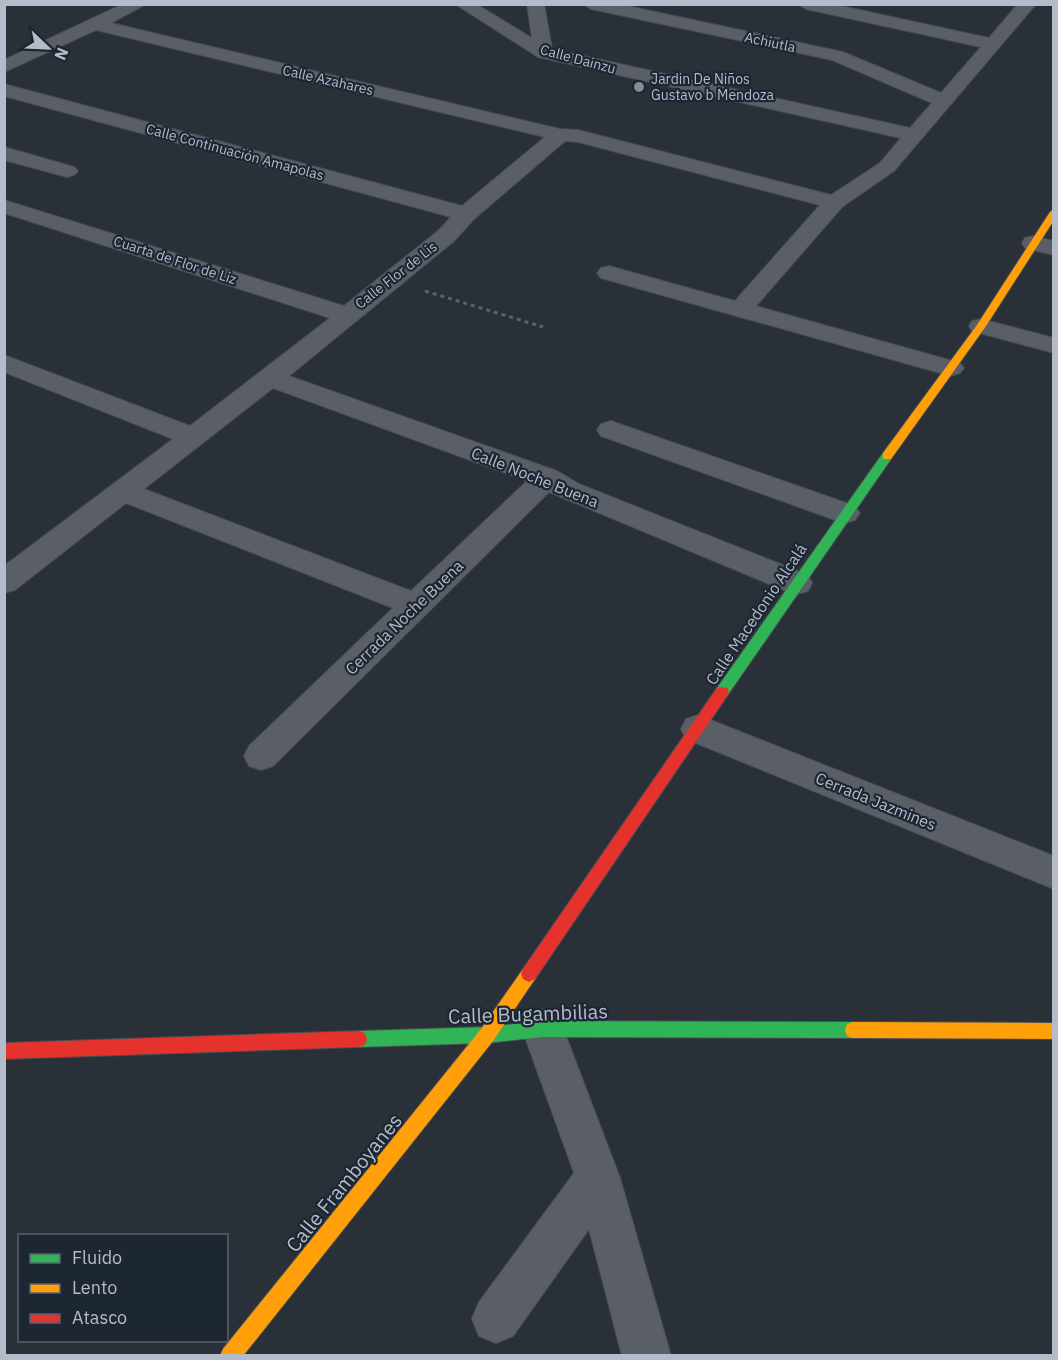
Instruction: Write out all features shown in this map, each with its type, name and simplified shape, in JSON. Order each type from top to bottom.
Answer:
[{"type":"street","points":[[90,4],[130,8]]},
{"type":"street","name":"Calle Dainzu","points":[[463,4],[544,53],[914,135]]},
{"type":"street","points":[[535,4],[544,53]]},
{"type":"street","name":"Achiutla","points":[[591,4],[837,56],[943,101]]},
{"type":"street","points":[[806,4],[992,44]]},
{"type":"street","points":[[742,308],[834,202],[887,167],[1028,4]]},
{"type":"street","points":[[4,67],[96,26],[130,8]]},
{"type":"street","points":[[933,12],[949,34]]},
{"type":"street","name":"Calle Azahares","points":[[96,26],[560,135]]},
{"type":"street","points":[[4,46],[33,54]]},
{"type":"street","name":"Calle Continuación Amapolas","points":[[4,90],[466,214]]},
{"type":"street","points":[[560,135],[578,136],[834,202]]},
{"type":"street","name":"Calle Flor de Lis","points":[[4,582],[270,378],[446,236],[466,214],[560,135]]},
{"type":"street","points":[[4,153],[67,171]]},
{"type":"street","name":"Cuarta de Flor de Liz","points":[[4,206],[346,315]]},
{"type":"street","name":"Calle Macedonio Alcalá","points":[[487,1035],[846,513],[981,326],[1043,246],[1053,212]]},
{"type":"street","points":[[609,273],[742,308],[951,368]]},
{"type":"street","points":[[981,326],[1053,346]]},
{"type":"street","points":[[4,363],[194,437]]},
{"type":"street","name":"Calle Noche Buena","points":[[270,378],[547,478],[569,491],[797,583]]},
{"type":"street","points":[[611,430],[846,513]]},
{"type":"street","name":"Cerrada Noche Buena","points":[[261,756],[547,478]]},
{"type":"street","points":[[124,492],[416,605]]},
{"type":"street","name":"Cerrada Jazmines","points":[[698,729],[1053,873]]},
{"type":"street","points":[[543,1029],[598,1178],[647,1356]]},
{"type":"street","name":"Calle Bugambilias","points":[[4,1052],[487,1035],[543,1029],[1053,1031]]},
{"type":"street","name":"Calle Framboyanes","points":[[230,1356],[487,1035]]},
{"type":"street","points":[[496,1319],[598,1178]]},
{"type":"path","points":[[390,280],[543,327]]},
{"type":"traffic: fast","points":[[722,692],[887,456]]},
{"type":"traffic: fast","points":[[359,1039],[487,1035],[543,1029],[853,1030]]},
{"type":"traffic: slow","points":[[887,456],[981,326],[1054,212]]},
{"type":"traffic: slow","points":[[230,1356],[487,1035],[529,974]]},
{"type":"traffic: slow","points":[[853,1030],[1054,1031]]},
{"type":"traffic: jam","points":[[529,974],[722,692]]},
{"type":"traffic: jam","points":[[4,1051],[359,1039]]},
{"type":"place","name":"Jardin De Niños Gustavo b Mendoza","points":[[639,87]]}]
